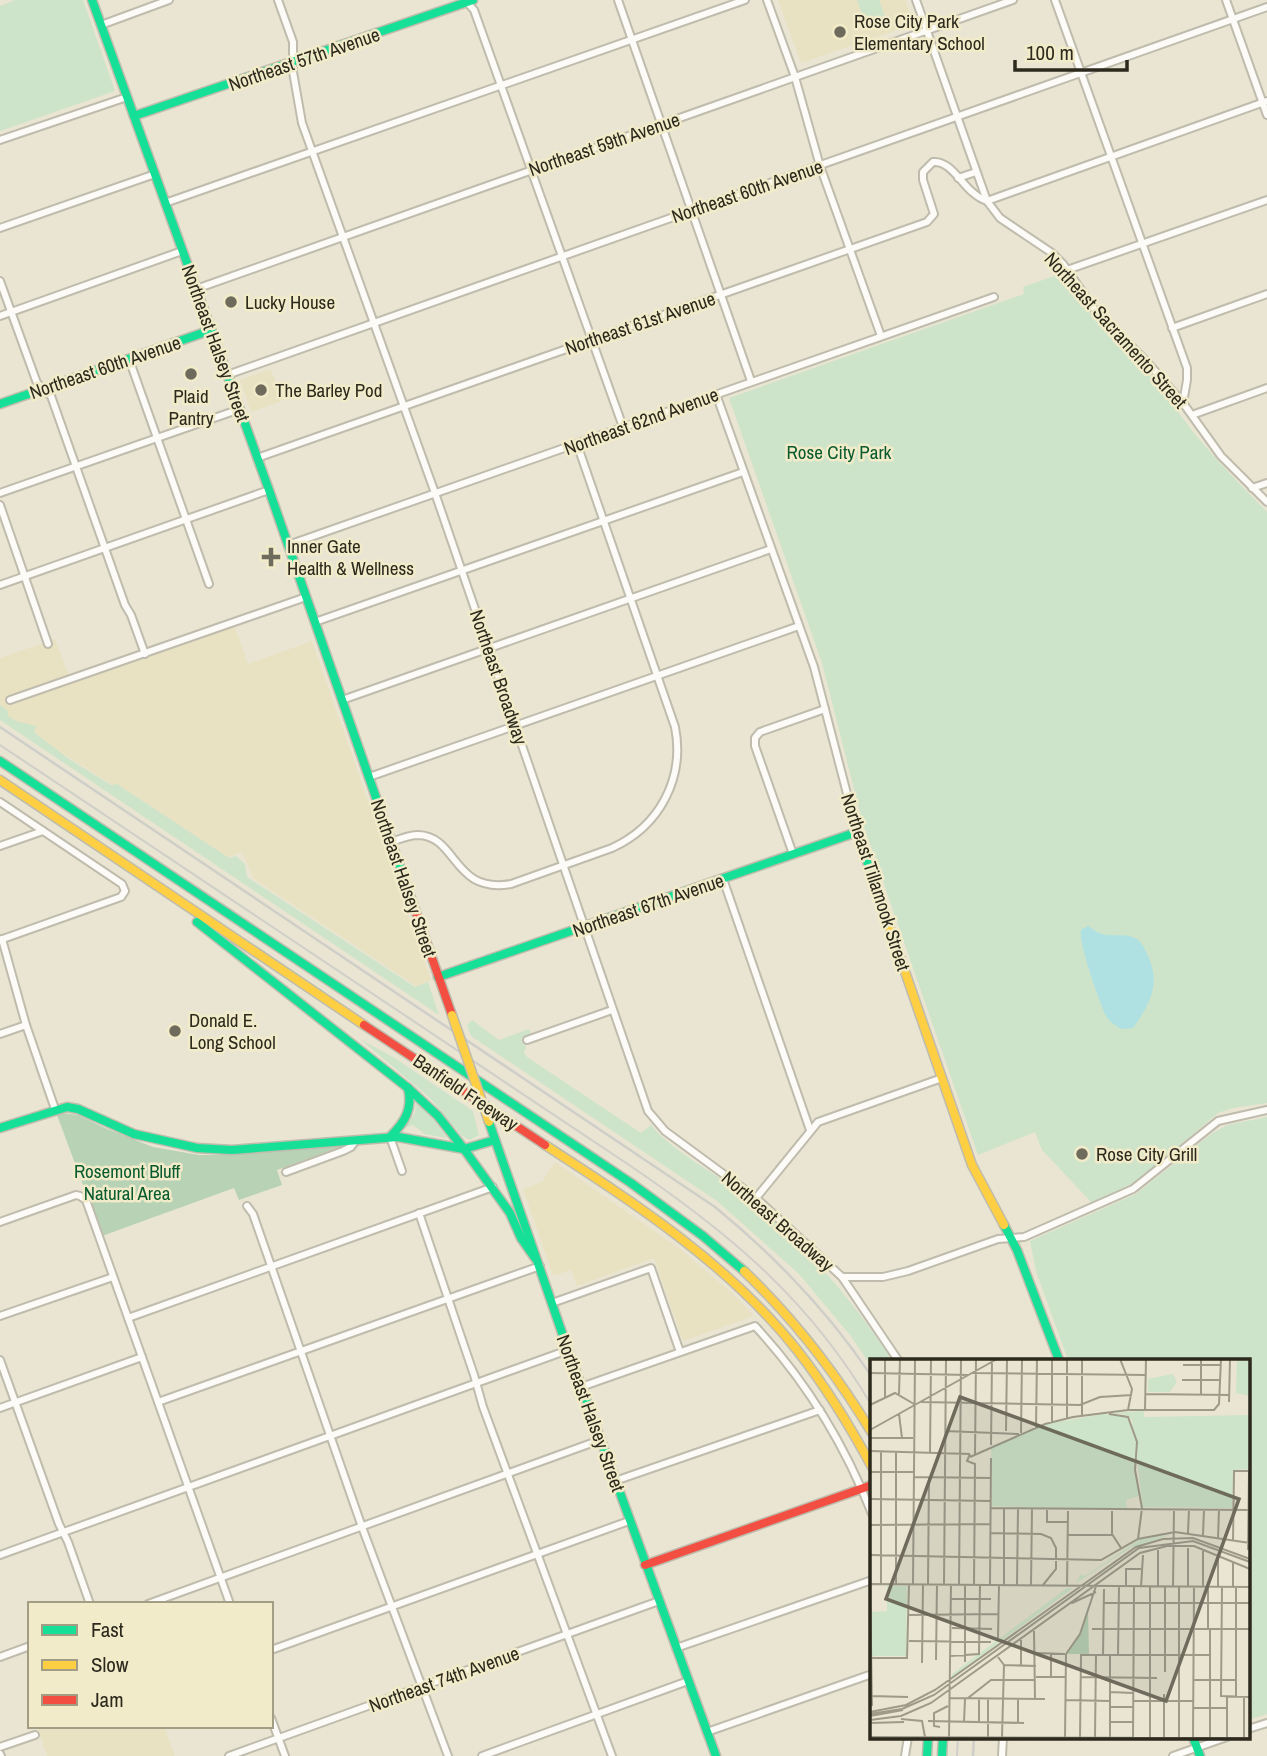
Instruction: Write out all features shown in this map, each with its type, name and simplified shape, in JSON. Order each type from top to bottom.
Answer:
[{"type":"main road","name":"Northeast Halsey Street","points":[[92,0],[288,545],[581,1387],[716,1756]]},
{"type":"main road","name":"Northeast 57th Avenue","points":[[134,116],[468,1]]},
{"type":"main road","name":"Northeast 60th Avenue","points":[[0,404],[211,330]]},
{"type":"main road","name":"Banfield Freeway","points":[[0,761],[632,1183],[698,1230],[742,1267],[799,1325],[833,1369],[870,1430]]},
{"type":"main road","name":"Banfield Freeway","points":[[0,780],[623,1196],[710,1260],[769,1315],[804,1357],[835,1400],[870,1463]]},
{"type":"main road","name":"Northeast 67th Avenue","points":[[438,977],[857,832]]},
{"type":"main road","name":"Northeast Tillamook Street","points":[[857,832],[972,1165],[1011,1237],[1059,1359]]},
{"type":"main road","points":[[164,892],[188,915],[408,1088],[438,1116],[493,1187],[540,1266]]},
{"type":"main road","points":[[390,1137],[406,1121],[411,1108],[408,1088]]},
{"type":"main road","points":[[0,1128],[68,1107],[134,1134],[197,1148],[232,1150],[404,1137],[464,1149],[495,1140]]},
{"type":"main road","points":[[646,1565],[867,1487]]},
{"type":"main road","points":[[927,1756],[928,1738]]},
{"type":"main road","points":[[942,1756],[943,1738]]},
{"type":"street","points":[[101,25],[169,0]]},
{"type":"street","name":"Northeast Broadway","points":[[278,0],[293,42],[298,108],[312,151],[462,570],[640,1093],[653,1119],[664,1131],[756,1198],[842,1277],[897,1359]]},
{"type":"street","points":[[618,0],[751,382]]},
{"type":"street","points":[[165,203],[745,0]]},
{"type":"street","points":[[767,0],[794,76],[820,166],[881,336]]},
{"type":"street","name":"Northeast Sacramento Street","points":[[916,0],[987,201],[1000,218],[1052,253],[1068,270],[1096,310],[1183,403],[1221,456],[1267,502]]},
{"type":"street","name":"Northeast 59th Avenue","points":[[196,289],[1013,0]]},
{"type":"street","points":[[1055,0],[1186,368],[1183,403]]},
{"type":"street","points":[[1226,0],[1265,102],[1267,115]]},
{"type":"street","points":[[468,1],[474,10],[623,427]]},
{"type":"street","name":"Northeast 60th Avenue","points":[[227,374],[1267,8]]},
{"type":"street","points":[[0,140],[127,97]]},
{"type":"street","points":[[987,201],[1265,102]]},
{"type":"street","name":"Northeast 61st Avenue","points":[[257,458],[930,220],[934,214],[923,176],[929,164],[943,162],[974,197],[987,201]]},
{"type":"street","points":[[958,178],[976,172]]},
{"type":"street","points":[[0,228],[155,174]]},
{"type":"street","points":[[1068,270],[1267,200]]},
{"type":"street","points":[[0,316],[183,251]]},
{"type":"street","points":[[0,281],[37,383],[51,396],[145,654]]},
{"type":"street","points":[[1172,328],[1267,294]]},
{"type":"street","name":"Northeast 62nd Avenue","points":[[288,545],[994,297]]},
{"type":"street","points":[[129,359],[209,584]]},
{"type":"street","points":[[1192,415],[1267,388]]},
{"type":"street","name":"Northeast Tillamook Street","points":[[716,394],[814,667],[857,832]]},
{"type":"street","points":[[0,494],[240,410]]},
{"type":"street","points":[[391,842],[414,835],[429,837],[439,843],[469,877],[487,885],[511,884],[625,841],[651,820],[667,797],[674,777],[678,747],[672,717],[577,444]]},
{"type":"street","points":[[315,622],[743,472]]},
{"type":"street","points":[[1252,488],[1267,483]]},
{"type":"street","points":[[0,585],[268,490]]},
{"type":"street","points":[[0,505],[48,644]]},
{"type":"street","points":[[342,700],[771,549]]},
{"type":"street","points":[[10,701],[306,597]]},
{"type":"street","points":[[369,777],[799,626]]},
{"type":"street","points":[[793,854],[755,746],[755,738],[760,732],[825,709]]},
{"type":"street","points":[[0,802],[122,884],[125,891],[121,897],[1,939],[26,1025],[55,1109]]},
{"type":"street","points":[[0,846],[43,831]]},
{"type":"street","points":[[723,879],[810,1130]]},
{"type":"street","points":[[527,1040],[612,1010]]},
{"type":"street","points":[[0,1034],[26,1025]]},
{"type":"street","points":[[756,1198],[818,1122],[942,1078]]},
{"type":"street","points":[[842,1277],[883,1277],[908,1271],[998,1239],[1024,1237],[1126,1193],[1211,1125],[1230,1116],[1267,1110]]},
{"type":"street","points":[[390,1137],[402,1171]]},
{"type":"street","points":[[286,1172],[343,1151],[355,1144],[356,1140]]},
{"type":"street","points":[[128,1318],[493,1187]]},
{"type":"street","points":[[0,1222],[76,1195],[86,1200],[229,1602]]},
{"type":"street","points":[[247,1206],[253,1214],[362,1527],[448,1756]]},
{"type":"street","points":[[418,1213],[507,1474],[612,1756]]},
{"type":"street","points":[[158,1402],[540,1266]]},
{"type":"street","points":[[552,1303],[651,1268],[680,1352]]},
{"type":"street","points":[[0,1316],[113,1277]]},
{"type":"street","points":[[581,1387],[755,1326],[820,1409],[867,1487]]},
{"type":"street","points":[[0,1555],[568,1350]]},
{"type":"street","points":[[0,1408],[142,1357]]},
{"type":"street","points":[[0,1360],[89,1602]]},
{"type":"street","points":[[615,1481],[820,1409]]},
{"type":"street","points":[[153,1602],[600,1440]]},
{"type":"street","points":[[273,1649],[629,1521]]},
{"type":"street","points":[[676,1648],[870,1581]]},
{"type":"street","name":"Northeast 74th Avenue","points":[[229,1756],[659,1601]]},
{"type":"street","points":[[0,1657],[28,1647]]},
{"type":"street","points":[[707,1732],[870,1675]]},
{"type":"street","points":[[482,1756],[688,1681]]},
{"type":"street","points":[[273,1723],[285,1756]]},
{"type":"street","points":[[1250,1729],[1267,1723]]},
{"type":"street","points":[[0,1747],[35,1735]]},
{"type":"street","points":[[906,1756],[908,1738]]},
{"type":"street","points":[[1002,1756],[1003,1738]]},
{"type":"street","points":[[1173,1756],[1199,1752],[1225,1738]]},
{"type":"shaded area","name":"Rose City Park Elementary School","points":[[778,0],[905,0],[914,24],[801,63]]},
{"type":"shaded area","name":"The Barley Pod","points":[[271,369],[282,401],[251,412],[240,380]]},
{"type":"shaded area","points":[[233,621],[248,664],[312,641],[431,980],[416,986],[254,879],[242,852],[228,857],[55,749],[0,711],[0,658],[55,639],[70,679]]},
{"type":"shaded area","points":[[555,1162],[680,1249],[732,1293],[754,1316],[683,1341],[654,1258],[577,1286],[571,1270],[553,1276],[523,1189],[542,1182]]},
{"type":"shaded area","points":[[38,1728],[165,1728],[175,1756],[47,1756]]},
{"type":"green space","points":[[15,0],[83,0],[115,91],[0,131],[0,6]]},
{"type":"green space","points":[[857,0],[879,0],[887,22],[867,29]]},
{"type":"green space","name":"Rose City Park","points":[[1060,274],[1089,311],[1150,374],[1212,454],[1267,512],[1267,1103],[1218,1113],[1136,1182],[1092,1203],[1042,1150],[1035,1132],[978,1155],[863,824],[822,663],[729,398],[1024,294],[1023,287]]},
{"type":"green space","points":[[0,705],[7,710],[8,716],[16,721],[36,726],[34,732],[69,759],[111,785],[117,784],[229,858],[236,856],[245,864],[247,877],[415,987],[428,982],[439,1015],[0,720]]},
{"type":"green space","points":[[472,1020],[499,1040],[529,1029],[531,1033],[521,1039],[526,1047],[524,1053],[527,1057],[641,1133],[651,1125],[683,1154],[745,1196],[787,1232],[825,1272],[891,1359],[870,1359],[870,1365],[850,1335],[799,1274],[717,1201],[471,1036],[467,1025]]},
{"type":"green space","points":[[360,1039],[393,1057],[473,1111],[479,1135],[470,1140],[462,1136],[430,1098]]},
{"type":"green space","points":[[416,1100],[447,1138],[425,1134],[413,1125],[405,1128],[415,1113]]},
{"type":"green space","name":"Rosemont Bluff Natural Area","points":[[57,1115],[78,1115],[153,1147],[199,1155],[343,1146],[277,1170],[282,1185],[239,1200],[234,1188],[102,1236]]},
{"type":"green space","points":[[1267,1117],[1267,1714],[1250,1719],[1250,1359],[1068,1359],[1036,1271],[1030,1241],[1136,1194],[1211,1134],[1227,1125]]},
{"type":"water","points":[[1088,926],[1102,934],[1135,938],[1148,956],[1154,976],[1152,993],[1133,1028],[1121,1029],[1105,1014],[1081,936],[1081,930]]},
{"type":"tram line","points":[[0,745],[671,1194],[737,1246],[796,1303],[823,1335],[870,1403]]},
{"type":"tram line","points":[[957,1756],[958,1738]]},
{"type":"railway","points":[[0,727],[715,1207],[759,1245],[800,1286],[870,1374]]},
{"type":"railway","points":[[973,1756],[974,1738]]},
{"type":"traffic: fast","points":[[92,0],[269,490],[413,904]]},
{"type":"traffic: fast","points":[[134,116],[473,0]]},
{"type":"traffic: fast","points":[[0,404],[211,330]]},
{"type":"traffic: fast","points":[[0,761],[631,1183],[703,1236],[744,1271]]},
{"type":"traffic: fast","points":[[438,977],[857,832],[884,911]]},
{"type":"traffic: fast","points":[[197,922],[408,1088],[438,1116],[464,1149]]},
{"type":"traffic: fast","points":[[390,1137],[406,1115],[408,1088]]},
{"type":"traffic: fast","points":[[0,1128],[67,1107],[78,1109],[134,1134],[197,1148],[232,1150],[398,1137],[464,1149],[495,1140]]},
{"type":"traffic: fast","points":[[489,1122],[568,1350],[716,1756]]},
{"type":"traffic: fast","points":[[464,1149],[510,1213],[521,1238],[535,1258]]},
{"type":"traffic: fast","points":[[1004,1225],[1017,1250],[1059,1359]]},
{"type":"traffic: fast","points":[[927,1756],[928,1738]]},
{"type":"traffic: fast","points":[[942,1756],[943,1738]]},
{"type":"traffic: fast","points":[[1193,1738],[1200,1756]]},
{"type":"traffic: slow","points":[[0,780],[364,1025]]},
{"type":"traffic: slow","points":[[884,911],[972,1165],[1004,1225]]},
{"type":"traffic: slow","points":[[452,1015],[489,1122]]},
{"type":"traffic: slow","points":[[545,1145],[680,1237],[742,1290],[808,1364],[870,1463]]},
{"type":"traffic: slow","points":[[744,1271],[814,1348],[870,1430]]},
{"type":"traffic: jam","points":[[413,904],[452,1015]]},
{"type":"traffic: jam","points":[[364,1025],[545,1145]]},
{"type":"traffic: jam","points":[[645,1565],[870,1486]]},
{"type":"place","name":"Rose City Park Elementary School","points":[[840,32]]},
{"type":"place","name":"Lucky House","points":[[231,302]]},
{"type":"place","name":"Plaid Pantry","points":[[191,374]]},
{"type":"place","name":"The Barley Pod","points":[[261,390]]},
{"type":"place","name":"Inner Gate Health & Wellness","points":[[271,557]]},
{"type":"place","name":"Donald E. Long School","points":[[175,1031]]},
{"type":"place","name":"Rose City Grill","points":[[1082,1154]]}]
